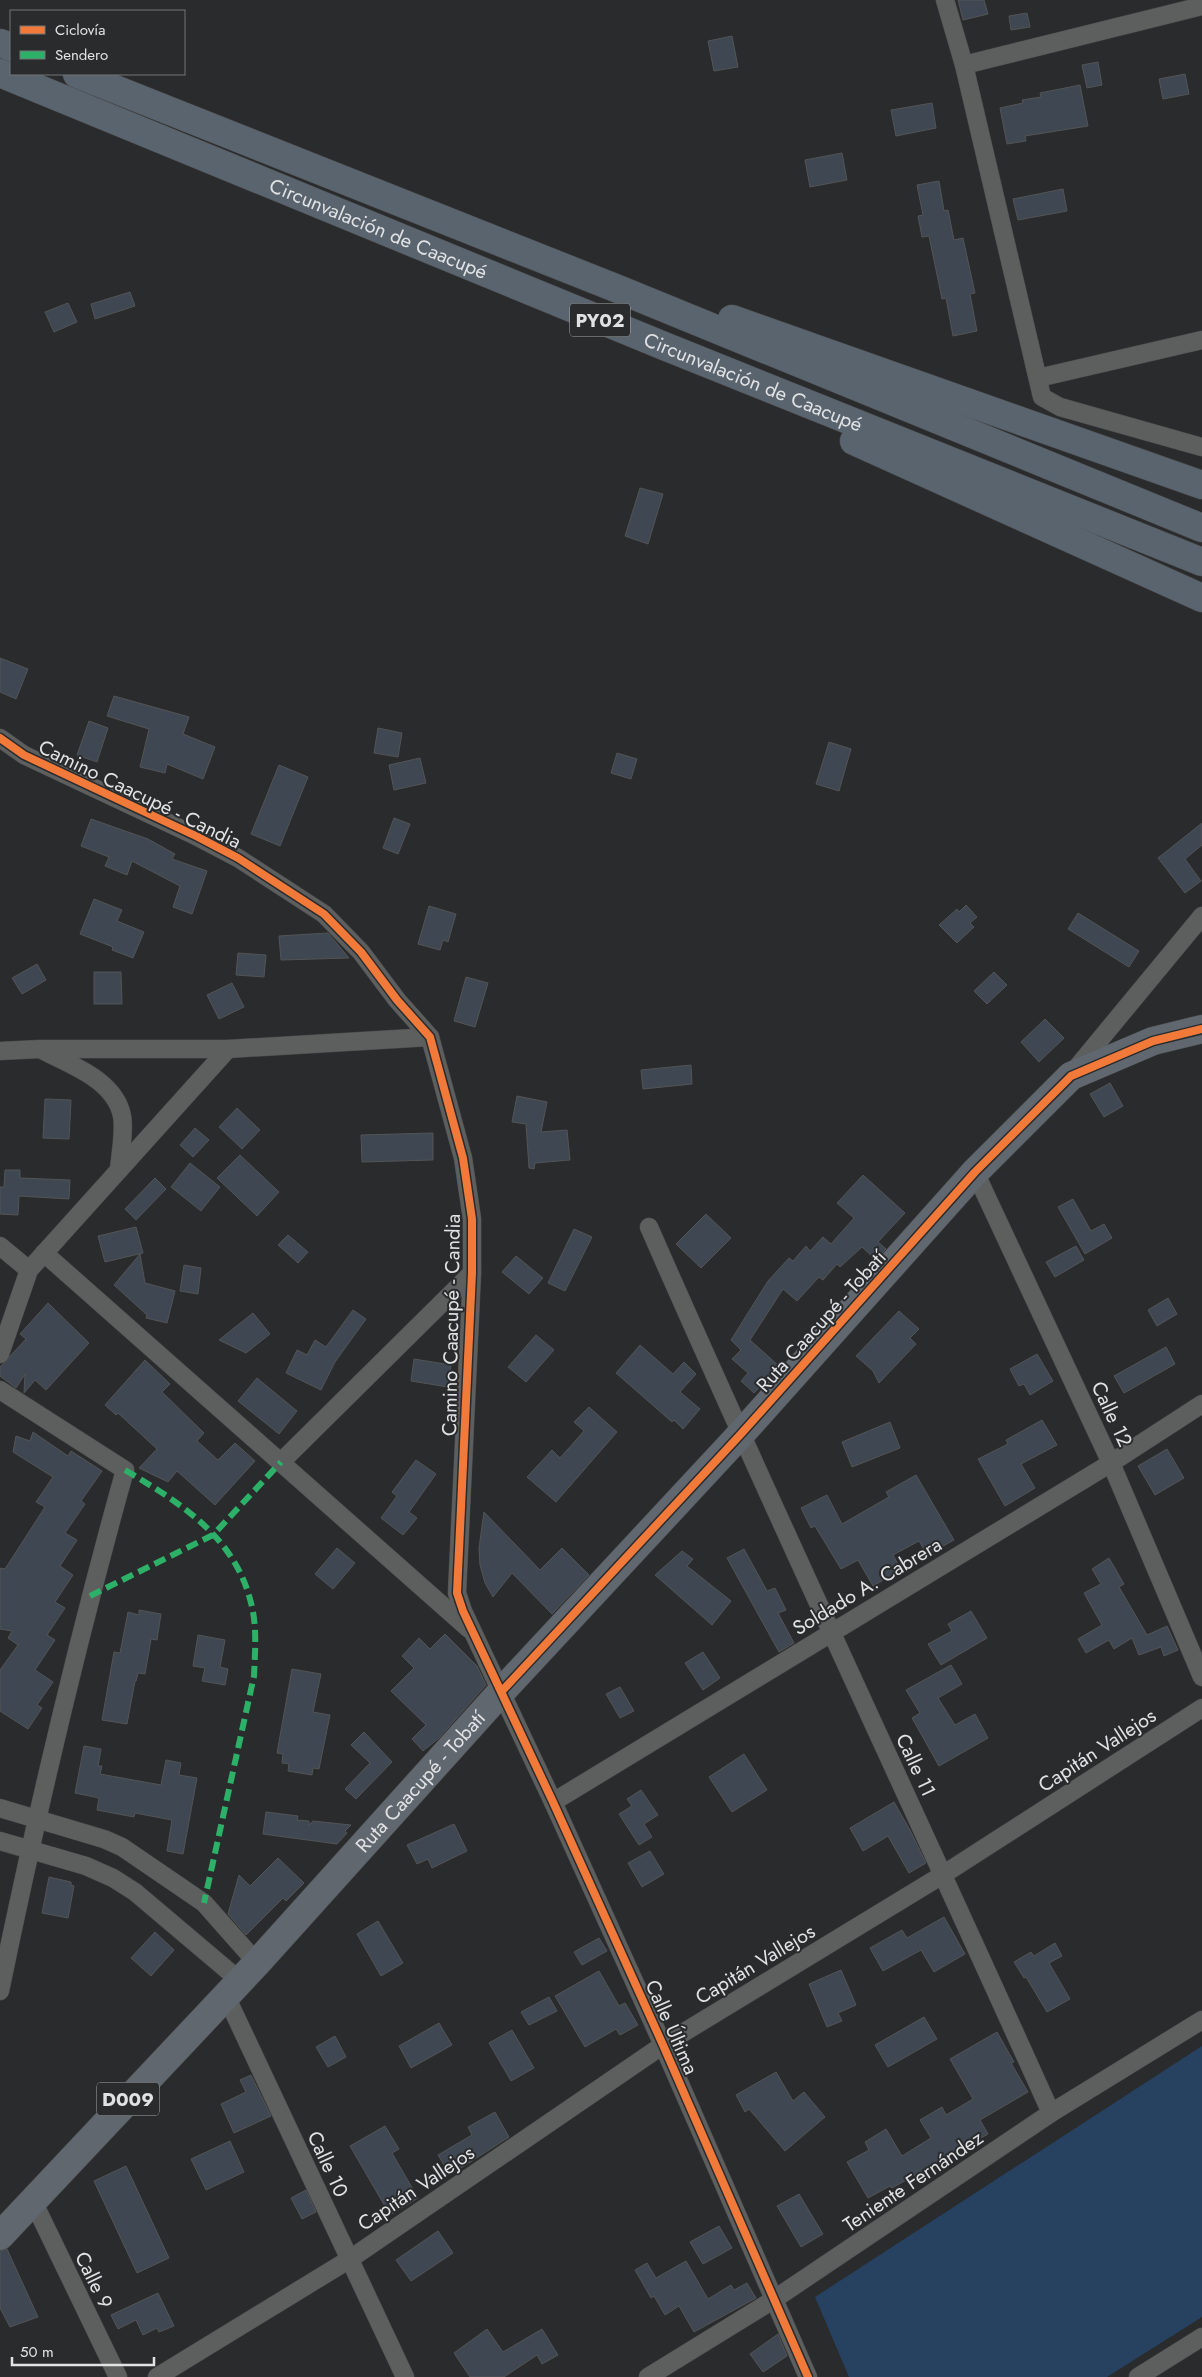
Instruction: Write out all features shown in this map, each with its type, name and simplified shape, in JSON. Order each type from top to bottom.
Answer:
[{"type":"highway","name":"Circunvalación de Caacupé","points":[[0,73],[664,346],[1202,562]]},
{"type":"highway","name":"Circunvalación de Caacupé","points":[[79,75],[679,315],[1202,528]]},
{"type":"highway","points":[[679,315],[704,314],[746,324],[1202,486]]},
{"type":"highway","points":[[664,346],[672,355],[687,364],[761,399],[1202,598]]},
{"type":"main road","name":"Ruta Caacupé - Tobatí","points":[[0,2236],[241,1979],[502,1691],[740,1435],[975,1172],[1071,1076],[1153,1041],[1202,1030]]},
{"type":"street","points":[[945,0],[964,65],[1042,397],[1060,407],[1202,447]]},
{"type":"street","points":[[964,65],[1202,6]]},
{"type":"street","points":[[1038,378],[1202,340]]},
{"type":"street","name":"Camino Caacupé - Candia","points":[[0,738],[24,755],[196,836],[238,858],[324,914],[360,952],[397,1000],[430,1037],[463,1158],[472,1219],[472,1273],[457,1593],[463,1611],[502,1691]]},
{"type":"street","points":[[1066,1081],[1202,916]]},
{"type":"street","points":[[0,1051],[40,1049],[228,1049],[430,1037]]},
{"type":"street","points":[[40,1049],[91,1075],[112,1094],[122,1116],[119,1170]]},
{"type":"street","points":[[0,1354],[29,1270],[228,1049]]},
{"type":"street","name":"Calle 12","points":[[975,1172],[1111,1463],[1202,1677]]},
{"type":"street","name":"Calle 11","points":[[649,1227],[740,1435],[830,1633],[944,1874],[1051,2113]]},
{"type":"street","points":[[0,1246],[29,1270]]},
{"type":"street","points":[[44,1253],[476,1635]]},
{"type":"street","points":[[281,1462],[472,1273]]},
{"type":"street","points":[[0,1390],[125,1470],[90,1596],[36,1818],[0,1991]]},
{"type":"street","name":"Soldado A. Cabrera","points":[[553,1802],[1111,1463],[1202,1404]]},
{"type":"street","name":"Calle Última","points":[[502,1691],[663,2045],[808,2377]]},
{"type":"street","name":"Capitán Vallejos","points":[[157,2377],[350,2259],[663,2045],[944,1874],[1202,1708]]},
{"type":"street","points":[[0,1808],[104,1839],[138,1858],[204,1903],[241,1979]]},
{"type":"street","points":[[0,1841],[86,1866],[113,1878],[135,1892],[241,1979]]},
{"type":"street","name":"Calle 10","points":[[241,1979],[350,2259],[405,2377]]},
{"type":"street","name":"Teniente Fernández","points":[[648,2377],[774,2300],[1051,2113],[1202,2020]]},
{"type":"street","name":"Calle 9","points":[[33,2200],[118,2377]]},
{"type":"street","points":[[1138,2377],[1202,2336]]},
{"type":"shaded area","points":[[1202,2046],[1202,2317],[1107,2377],[849,2377],[815,2297]]},
{"type":"building","points":[[958,0],[984,0],[988,14],[963,20]]},
{"type":"building","points":[[1027,13],[1030,27],[1011,30],[1009,16]]},
{"type":"building","points":[[732,36],[738,67],[714,71],[708,41]]},
{"type":"building","points":[[1098,62],[1102,85],[1087,88],[1082,65]]},
{"type":"building","points":[[1185,74],[1189,94],[1163,99],[1159,79]]},
{"type":"building","points":[[1080,85],[1088,126],[1025,136],[1026,141],[1007,144],[1000,108],[1023,103],[1022,100],[1041,97],[1040,93]]},
{"type":"building","points":[[932,103],[936,128],[896,136],[891,110]]},
{"type":"building","points":[[842,153],[847,180],[810,187],[805,160]]},
{"type":"building","points":[[939,181],[944,211],[948,210],[954,240],[963,238],[975,293],[970,294],[977,331],[953,336],[946,298],[942,299],[929,236],[922,237],[918,216],[923,215],[917,185]]},
{"type":"building","points":[[1063,189],[1067,211],[1018,220],[1013,199]]},
{"type":"building","points":[[130,292],[135,306],[95,319],[91,304]]},
{"type":"building","points":[[68,303],[77,322],[54,332],[45,312]]},
{"type":"building","points":[[640,488],[663,494],[648,544],[625,536]]},
{"type":"building","points":[[0,658],[28,669],[16,699],[0,692]]},
{"type":"building","points":[[114,696],[189,717],[183,734],[215,747],[203,779],[167,764],[165,773],[140,767],[149,729],[107,716]]},
{"type":"building","points":[[89,721],[108,728],[97,762],[77,755]]},
{"type":"building","points":[[378,728],[402,733],[398,757],[374,753]]},
{"type":"building","points":[[829,742],[851,749],[839,791],[816,784]]},
{"type":"building","points":[[617,753],[637,759],[631,779],[611,773]]},
{"type":"building","points":[[420,758],[426,783],[394,790],[389,765]]},
{"type":"building","points":[[279,765],[308,777],[280,846],[251,834]]},
{"type":"building","points":[[394,818],[410,824],[398,854],[383,848]]},
{"type":"building","points":[[91,819],[148,839],[175,854],[172,859],[207,871],[192,914],[173,907],[180,886],[132,861],[127,875],[105,866],[109,857],[81,846]]},
{"type":"building","points":[[1202,823],[1202,845],[1185,859],[1201,881],[1185,893],[1158,858]]},
{"type":"building","points":[[94,899],[122,910],[117,921],[144,932],[133,958],[112,950],[113,947],[80,934]]},
{"type":"building","points":[[966,905],[977,917],[970,923],[974,927],[957,943],[939,925],[957,909],[959,912]]},
{"type":"building","points":[[429,906],[456,914],[448,942],[443,940],[440,950],[418,944]]},
{"type":"building","points":[[1078,913],[1139,951],[1129,967],[1068,929]]},
{"type":"building","points":[[328,933],[349,958],[281,960],[279,936]]},
{"type":"building","points":[[238,953],[266,955],[264,977],[236,975]]},
{"type":"building","points":[[37,964],[46,980],[22,994],[12,978]]},
{"type":"building","points":[[94,972],[121,972],[122,1004],[94,1004]]},
{"type":"building","points":[[994,972],[1007,985],[987,1004],[974,991]]},
{"type":"building","points":[[466,977],[488,983],[475,1027],[454,1021]]},
{"type":"building","points":[[232,983],[244,1007],[219,1019],[207,995]]},
{"type":"building","points":[[1045,1019],[1064,1038],[1039,1062],[1021,1042]]},
{"type":"building","points":[[691,1065],[692,1084],[643,1089],[641,1070]]},
{"type":"building","points":[[1110,1083],[1123,1106],[1104,1117],[1090,1094]]},
{"type":"building","points":[[517,1096],[547,1102],[541,1132],[567,1130],[570,1160],[535,1163],[534,1169],[529,1168],[526,1124],[512,1122]]},
{"type":"building","points":[[45,1099],[71,1100],[69,1139],[43,1138]]},
{"type":"building","points":[[237,1108],[260,1130],[242,1149],[219,1127]]},
{"type":"building","points":[[195,1128],[209,1140],[193,1157],[180,1145]]},
{"type":"building","points":[[433,1133],[433,1160],[362,1162],[361,1135]]},
{"type":"building","points":[[240,1155],[279,1192],[257,1216],[217,1178]]},
{"type":"building","points":[[190,1163],[220,1187],[201,1211],[171,1187]]},
{"type":"building","points":[[5,1170],[20,1170],[20,1178],[70,1180],[69,1199],[19,1196],[18,1215],[0,1214],[0,1187],[4,1187]]},
{"type":"building","points":[[863,1175],[905,1213],[878,1242],[886,1249],[876,1260],[862,1247],[840,1267],[837,1264],[823,1280],[819,1277],[797,1301],[783,1289],[750,1340],[779,1366],[754,1393],[741,1381],[748,1373],[732,1359],[741,1350],[731,1340],[768,1281],[789,1258],[793,1261],[806,1246],[810,1251],[823,1237],[831,1244],[854,1218],[837,1203]]},
{"type":"building","points":[[155,1178],[166,1189],[136,1220],[125,1209]]},
{"type":"building","points":[[1073,1199],[1091,1231],[1104,1224],[1112,1238],[1085,1254],[1058,1207]]},
{"type":"building","points":[[706,1214],[731,1238],[701,1268],[676,1244]]},
{"type":"building","points":[[136,1227],[143,1253],[105,1262],[98,1236]]},
{"type":"building","points":[[574,1229],[592,1237],[565,1291],[548,1283]]},
{"type":"building","points":[[288,1235],[308,1252],[298,1263],[278,1245]]},
{"type":"building","points":[[1076,1246],[1084,1260],[1055,1277],[1046,1262]]},
{"type":"building","points":[[140,1254],[145,1283],[175,1291],[167,1323],[146,1318],[147,1315],[114,1285]]},
{"type":"building","points":[[516,1256],[543,1278],[529,1294],[502,1272]]},
{"type":"building","points":[[184,1265],[201,1268],[198,1294],[180,1291]]},
{"type":"building","points":[[1168,1298],[1177,1314],[1157,1326],[1148,1310]]},
{"type":"building","points":[[48,1303],[89,1343],[46,1390],[35,1380],[24,1393],[25,1374],[16,1388],[0,1376],[0,1367],[26,1339],[20,1334]]},
{"type":"building","points":[[353,1310],[366,1319],[335,1362],[321,1390],[286,1373],[297,1350],[307,1355],[315,1340],[326,1347]]},
{"type":"building","points":[[899,1311],[919,1329],[910,1338],[916,1344],[879,1383],[873,1371],[856,1356]]},
{"type":"building","points":[[253,1313],[270,1334],[246,1353],[219,1340]]},
{"type":"building","points":[[536,1335],[554,1350],[526,1382],[508,1367]]},
{"type":"building","points":[[640,1345],[673,1374],[684,1362],[696,1374],[680,1392],[700,1409],[683,1429],[674,1420],[672,1422],[616,1373]]},
{"type":"building","points":[[1166,1347],[1175,1364],[1124,1393],[1114,1376]]},
{"type":"building","points":[[1037,1354],[1053,1381],[1030,1395],[1024,1384],[1019,1386],[1010,1369]]},
{"type":"building","points":[[414,1359],[451,1365],[448,1387],[411,1381]]},
{"type":"building","points":[[145,1360],[170,1384],[162,1392],[204,1433],[197,1441],[218,1460],[235,1443],[255,1461],[215,1505],[177,1471],[168,1482],[139,1468],[157,1449],[118,1413],[116,1415],[105,1405]]},
{"type":"building","points":[[257,1378],[297,1411],[279,1434],[238,1401]]},
{"type":"building","points":[[589,1407],[617,1432],[556,1502],[527,1477],[552,1450],[560,1458],[584,1431],[574,1422]]},
{"type":"building","points":[[1042,1420],[1057,1445],[1021,1464],[1035,1488],[1005,1506],[978,1459],[1008,1444],[1006,1440]]},
{"type":"building","points":[[890,1422],[900,1448],[852,1467],[842,1442]]},
{"type":"building","points":[[33,1432],[68,1456],[71,1451],[102,1471],[81,1501],[85,1504],[65,1533],[77,1540],[60,1566],[73,1575],[55,1602],[65,1608],[47,1635],[55,1640],[35,1670],[53,1682],[37,1705],[42,1708],[28,1729],[0,1711],[0,1670],[18,1645],[8,1638],[12,1631],[0,1629],[0,1568],[5,1569],[45,1507],[36,1502],[53,1477],[13,1452],[16,1436],[30,1441]]},
{"type":"building","points":[[1167,1449],[1184,1478],[1155,1495],[1138,1466]]},
{"type":"building","points":[[416,1460],[436,1474],[409,1512],[417,1518],[403,1535],[381,1518],[397,1496],[392,1492]]},
{"type":"building","points":[[916,1475],[954,1540],[927,1555],[919,1541],[893,1555],[901,1570],[873,1586],[858,1560],[841,1569],[815,1526],[811,1528],[801,1508],[827,1495],[842,1524],[889,1497],[886,1492]]},
{"type":"building","points":[[484,1512],[540,1570],[562,1548],[589,1575],[552,1614],[512,1573],[493,1597],[485,1583],[480,1565],[479,1548]]},
{"type":"building","points":[[337,1548],[355,1563],[333,1589],[315,1574]]},
{"type":"building","points":[[744,1549],[767,1591],[775,1588],[786,1610],[778,1613],[794,1643],[779,1652],[727,1558]]},
{"type":"building","points":[[682,1551],[693,1559],[687,1566],[731,1601],[712,1625],[655,1575]]},
{"type":"building","points":[[1109,1558],[1124,1584],[1119,1587],[1147,1635],[1167,1626],[1178,1650],[1164,1656],[1161,1647],[1139,1655],[1132,1638],[1114,1649],[1109,1640],[1086,1653],[1078,1639],[1102,1625],[1084,1593],[1101,1584],[1092,1569]]},
{"type":"building","points":[[139,1610],[161,1614],[157,1640],[151,1639],[145,1674],[138,1673],[135,1681],[127,1724],[102,1720],[114,1652],[120,1653],[128,1612],[139,1615]]},
{"type":"building","points":[[971,1611],[987,1638],[941,1665],[928,1644],[952,1631],[948,1624]]},
{"type":"building","points":[[445,1634],[477,1666],[486,1685],[439,1738],[423,1751],[412,1739],[426,1725],[391,1691],[414,1668],[402,1656],[419,1638],[430,1649]]},
{"type":"building","points":[[198,1635],[225,1640],[220,1667],[228,1669],[225,1685],[202,1681],[205,1668],[193,1666]]},
{"type":"building","points":[[703,1652],[720,1678],[703,1690],[685,1663]]},
{"type":"building","points":[[951,1665],[962,1684],[938,1698],[955,1725],[975,1714],[988,1738],[939,1766],[912,1718],[920,1713],[906,1690]]},
{"type":"building","points":[[292,1669],[321,1674],[313,1712],[330,1715],[319,1769],[313,1768],[312,1775],[288,1771],[289,1764],[282,1763],[283,1754],[277,1753]]},
{"type":"building","points":[[620,1687],[634,1711],[620,1718],[606,1694]]},
{"type":"building","points":[[364,1732],[392,1762],[356,1799],[345,1789],[370,1763],[351,1745]]},
{"type":"building","points":[[84,1746],[101,1749],[98,1766],[102,1766],[100,1774],[161,1785],[166,1760],[181,1763],[179,1775],[197,1778],[183,1854],[167,1851],[172,1820],[135,1813],[134,1817],[97,1810],[99,1798],[75,1793]]},
{"type":"building","points":[[744,1754],[767,1790],[732,1812],[709,1777]]},
{"type":"building","points":[[641,1790],[658,1815],[644,1824],[652,1837],[639,1845],[619,1814],[632,1806],[627,1799]]},
{"type":"building","points":[[894,1802],[926,1863],[909,1873],[888,1836],[863,1851],[850,1828]]},
{"type":"building","points":[[266,1812],[298,1816],[297,1820],[309,1821],[309,1825],[313,1821],[351,1825],[345,1831],[347,1833],[337,1844],[263,1834]]},
{"type":"building","points":[[454,1824],[467,1851],[432,1868],[428,1859],[417,1864],[407,1845]]},
{"type":"building","points":[[650,1851],[664,1874],[642,1887],[628,1863]]},
{"type":"building","points":[[278,1858],[304,1883],[286,1901],[283,1898],[246,1935],[228,1914],[239,1875],[250,1886]]},
{"type":"building","points":[[49,1877],[71,1882],[71,1885],[74,1886],[68,1918],[42,1913]]},
{"type":"building","points":[[944,1917],[965,1954],[934,1972],[921,1950],[883,1971],[870,1948],[902,1930],[907,1938]]},
{"type":"building","points":[[378,1921],[403,1963],[381,1976],[357,1934]]},
{"type":"building","points":[[155,1932],[174,1950],[151,1976],[131,1958]]},
{"type":"building","points":[[599,1938],[607,1951],[582,1965],[574,1952]]},
{"type":"building","points":[[1055,1943],[1062,1956],[1049,1963],[1070,1999],[1047,2012],[1026,1977],[1024,1978],[1014,1962],[1031,1952],[1034,1956]]},
{"type":"building","points":[[841,1970],[856,2005],[838,2013],[842,2021],[827,2027],[809,1984]]},
{"type":"building","points":[[599,1971],[619,2006],[625,2003],[638,2025],[620,2035],[616,2029],[585,2047],[555,1996]]},
{"type":"building","points":[[549,1997],[557,2011],[529,2025],[521,2012]]},
{"type":"building","points":[[924,2017],[937,2039],[888,2067],[875,2045]]},
{"type":"building","points":[[439,2023],[452,2045],[411,2068],[399,2046]]},
{"type":"building","points":[[512,2030],[534,2068],[511,2081],[489,2043]]},
{"type":"building","points":[[997,2032],[1014,2062],[1011,2063],[1028,2092],[980,2120],[988,2134],[892,2188],[890,2186],[868,2198],[847,2162],[869,2150],[865,2142],[886,2129],[902,2156],[931,2138],[920,2120],[942,2107],[946,2115],[973,2099],[950,2059]]},
{"type":"building","points":[[335,2036],[346,2057],[328,2067],[316,2047]]},
{"type":"building","points":[[776,2072],[793,2101],[804,2092],[825,2117],[785,2151],[749,2109],[745,2112],[736,2095]]},
{"type":"building","points":[[251,2075],[271,2116],[234,2133],[221,2104],[246,2092],[240,2080]]},
{"type":"building","points":[[495,2112],[509,2137],[450,2175],[438,2155],[472,2135],[468,2127]]},
{"type":"building","points":[[385,2126],[399,2149],[392,2153],[418,2198],[390,2215],[350,2146]]},
{"type":"building","points":[[230,2141],[244,2172],[206,2190],[191,2159]]},
{"type":"building","points":[[126,2166],[169,2258],[137,2273],[94,2181]]},
{"type":"building","points":[[306,2190],[316,2212],[302,2219],[291,2198]]},
{"type":"building","points":[[799,2194],[823,2234],[801,2247],[777,2206]]},
{"type":"building","points":[[719,2226],[732,2248],[703,2264],[690,2242]]},
{"type":"building","points":[[438,2231],[453,2253],[411,2281],[396,2260]]},
{"type":"building","points":[[7,2249],[38,2317],[10,2327],[0,2308],[0,2251]]},
{"type":"building","points":[[686,2261],[708,2299],[731,2285],[734,2290],[747,2283],[756,2298],[694,2332],[679,2306],[665,2315],[654,2296],[651,2298],[635,2270],[647,2263],[656,2278]]},
{"type":"building","points":[[158,2293],[174,2326],[159,2332],[157,2328],[143,2335],[136,2320],[118,2329],[111,2315]]},
{"type":"building","points":[[487,2329],[503,2352],[542,2329],[558,2355],[542,2364],[537,2355],[504,2377],[470,2377],[454,2353]]},
{"type":"building","points":[[778,2334],[787,2356],[763,2372],[750,2354]]},
{"type":"marked path","points":[[90,1596],[213,1535],[281,1462]]},
{"type":"marked path","points":[[125,1470],[186,1510],[220,1542],[234,1561],[245,1583],[254,1615],[254,1676],[204,1903]]},
{"type":"cycle path","points":[[0,738],[24,755],[196,836],[238,858],[324,914],[361,952],[397,1000],[430,1037],[463,1158],[472,1219],[472,1273],[457,1593],[463,1611],[553,1802],[663,2045],[808,2377]]},
{"type":"cycle path","points":[[502,1691],[740,1435],[975,1172],[1071,1076],[1153,1041],[1202,1029]]}]
